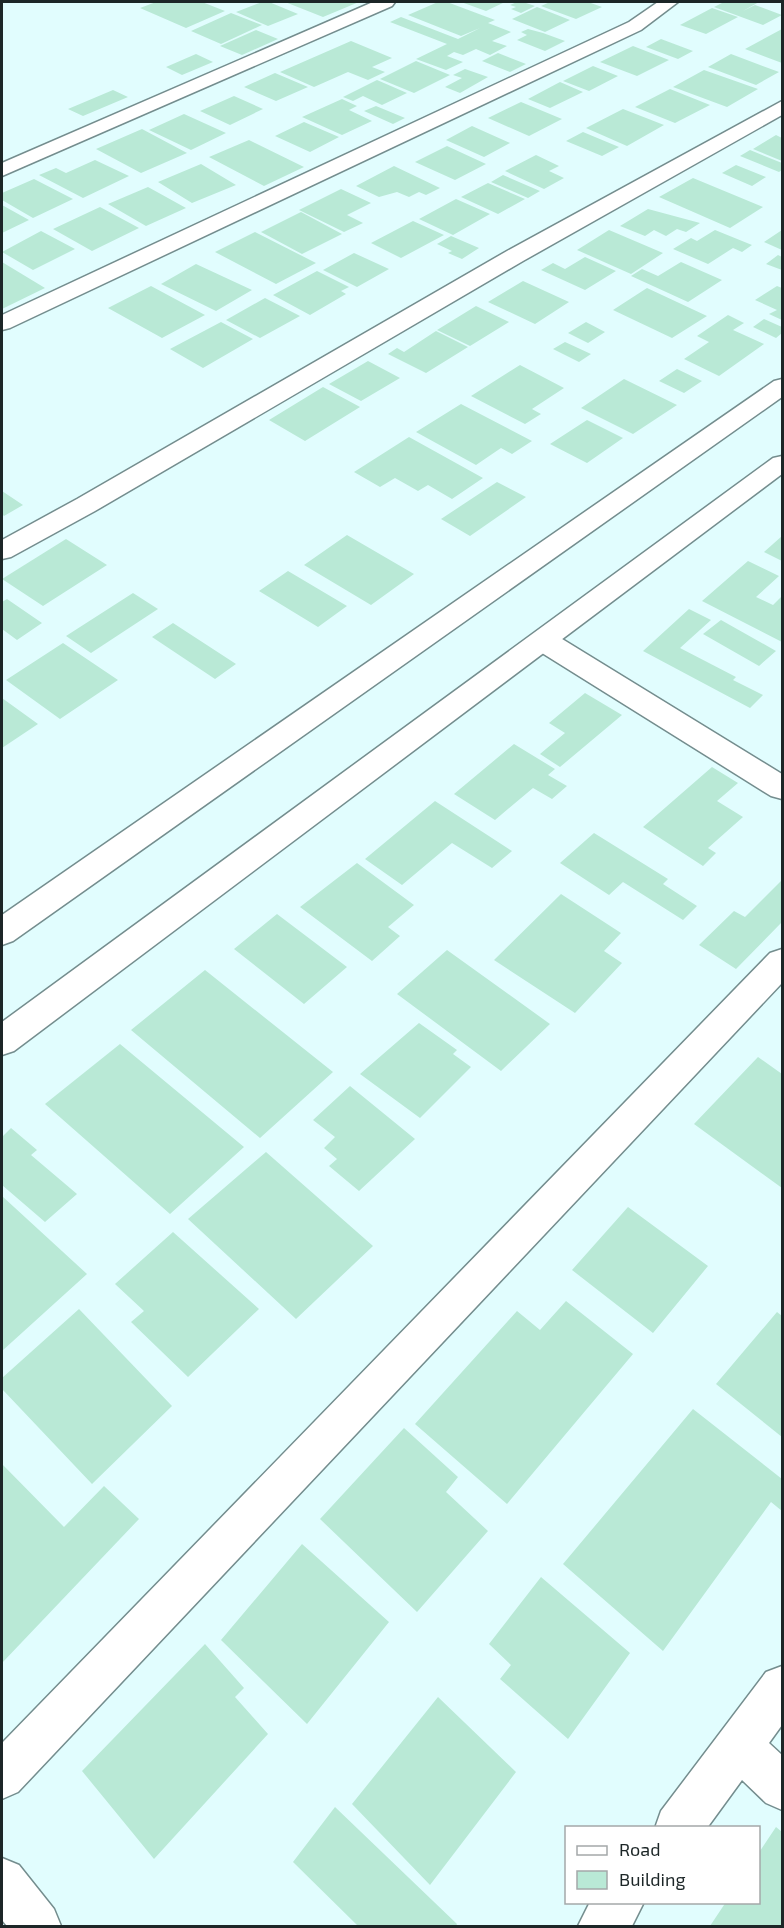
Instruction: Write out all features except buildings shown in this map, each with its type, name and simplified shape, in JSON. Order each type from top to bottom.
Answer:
[{"type":"street","points":[[2,170],[386,2]]},
{"type":"street","points":[[2,323],[635,26],[669,2]]},
{"type":"street","points":[[2,551],[96,499],[514,256],[783,107]]},
{"type":"street","points":[[2,932],[783,386]]},
{"type":"street","points":[[2,1041],[783,463]]},
{"type":"street","points":[[544,641],[783,788]]},
{"type":"street","points":[[2,1776],[783,962]]},
{"type":"street","points":[[679,1826],[783,1688]]},
{"type":"street","points":[[741,1746],[783,1787]]},
{"type":"street","points":[[2,1882],[37,1926]]},
{"type":"street","points":[[602,1926],[618,1904]]}]
